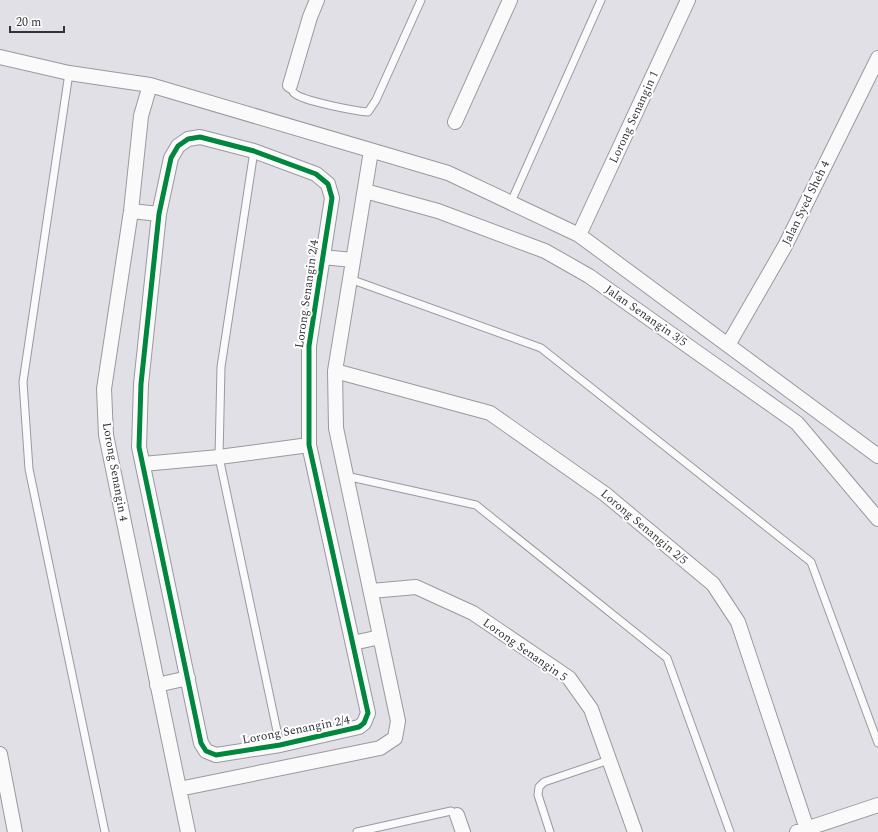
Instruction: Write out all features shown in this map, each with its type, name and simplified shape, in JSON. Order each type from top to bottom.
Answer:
[{"type":"street","points":[[290,85],[310,17],[317,0]]},
{"type":"street","points":[[455,122],[510,0]]},
{"type":"street","name":"Lorong Senangin 1","points":[[580,235],[688,0]]},
{"type":"street","points":[[0,58],[69,73],[150,85],[448,173],[580,235],[878,456]]},
{"type":"street","name":"Jalan Syed Sheh 4","points":[[728,345],[785,246],[878,58]]},
{"type":"street","name":"Lorong Senangin 4","points":[[150,85],[141,116],[131,211],[104,388],[106,435],[188,832]]},
{"type":"street","name":"Lorong Senangin 2/4","points":[[200,137],[254,151],[316,174],[328,184],[332,198],[309,346],[309,445],[368,713],[364,724],[359,727],[280,744],[216,755],[206,751],[201,743],[139,447],[141,384],[159,214],[171,158],[178,146],[188,139],[200,137]]},
{"type":"street","points":[[179,789],[380,748],[395,738],[398,721],[336,428],[335,371],[371,151]]},
{"type":"street","name":"Jalan Senangin 3/5","points":[[365,191],[438,211],[538,248],[589,276],[797,423],[878,519]]},
{"type":"street","points":[[131,211],[159,214]]},
{"type":"street","points":[[322,257],[353,260]]},
{"type":"street","name":"Lorong Senangin 2/5","points":[[335,371],[490,413],[605,494],[713,584],[738,622],[802,830]]},
{"type":"street","points":[[143,464],[218,457],[309,445]]},
{"type":"street","name":"Lorong Senangin 5","points":[[371,591],[416,587],[473,613],[568,678],[591,709],[635,832]]},
{"type":"street","points":[[353,643],[380,637]]},
{"type":"street","points":[[157,685],[188,678]]},
{"type":"street","points":[[0,754],[15,832]]},
{"type":"street","points":[[802,830],[878,805]]},
{"type":"street","points":[[458,815],[463,832]]},
{"type":"lane","points":[[290,85],[293,93],[304,98],[354,111],[368,112],[376,100],[421,0]]},
{"type":"lane","points":[[510,202],[602,0]]},
{"type":"lane","points":[[69,73],[23,382],[29,469],[105,832]]},
{"type":"lane","points":[[254,151],[221,367],[218,457],[280,744]]},
{"type":"lane","points":[[350,279],[541,348],[811,562],[878,743]]},
{"type":"lane","points":[[346,476],[476,505],[667,658],[730,832]]},
{"type":"lane","points":[[550,832],[538,795],[539,787],[544,782],[609,760]]},
{"type":"lane","points":[[356,832],[451,811],[458,815]]},
{"type":"cycle path","points":[[200,137],[254,151],[316,174],[328,184],[332,198],[309,346],[309,445],[368,713],[364,723],[359,727],[280,745],[216,755],[206,751],[201,743],[139,447],[141,384],[159,214],[171,158],[178,146],[188,139],[200,137]]}]
